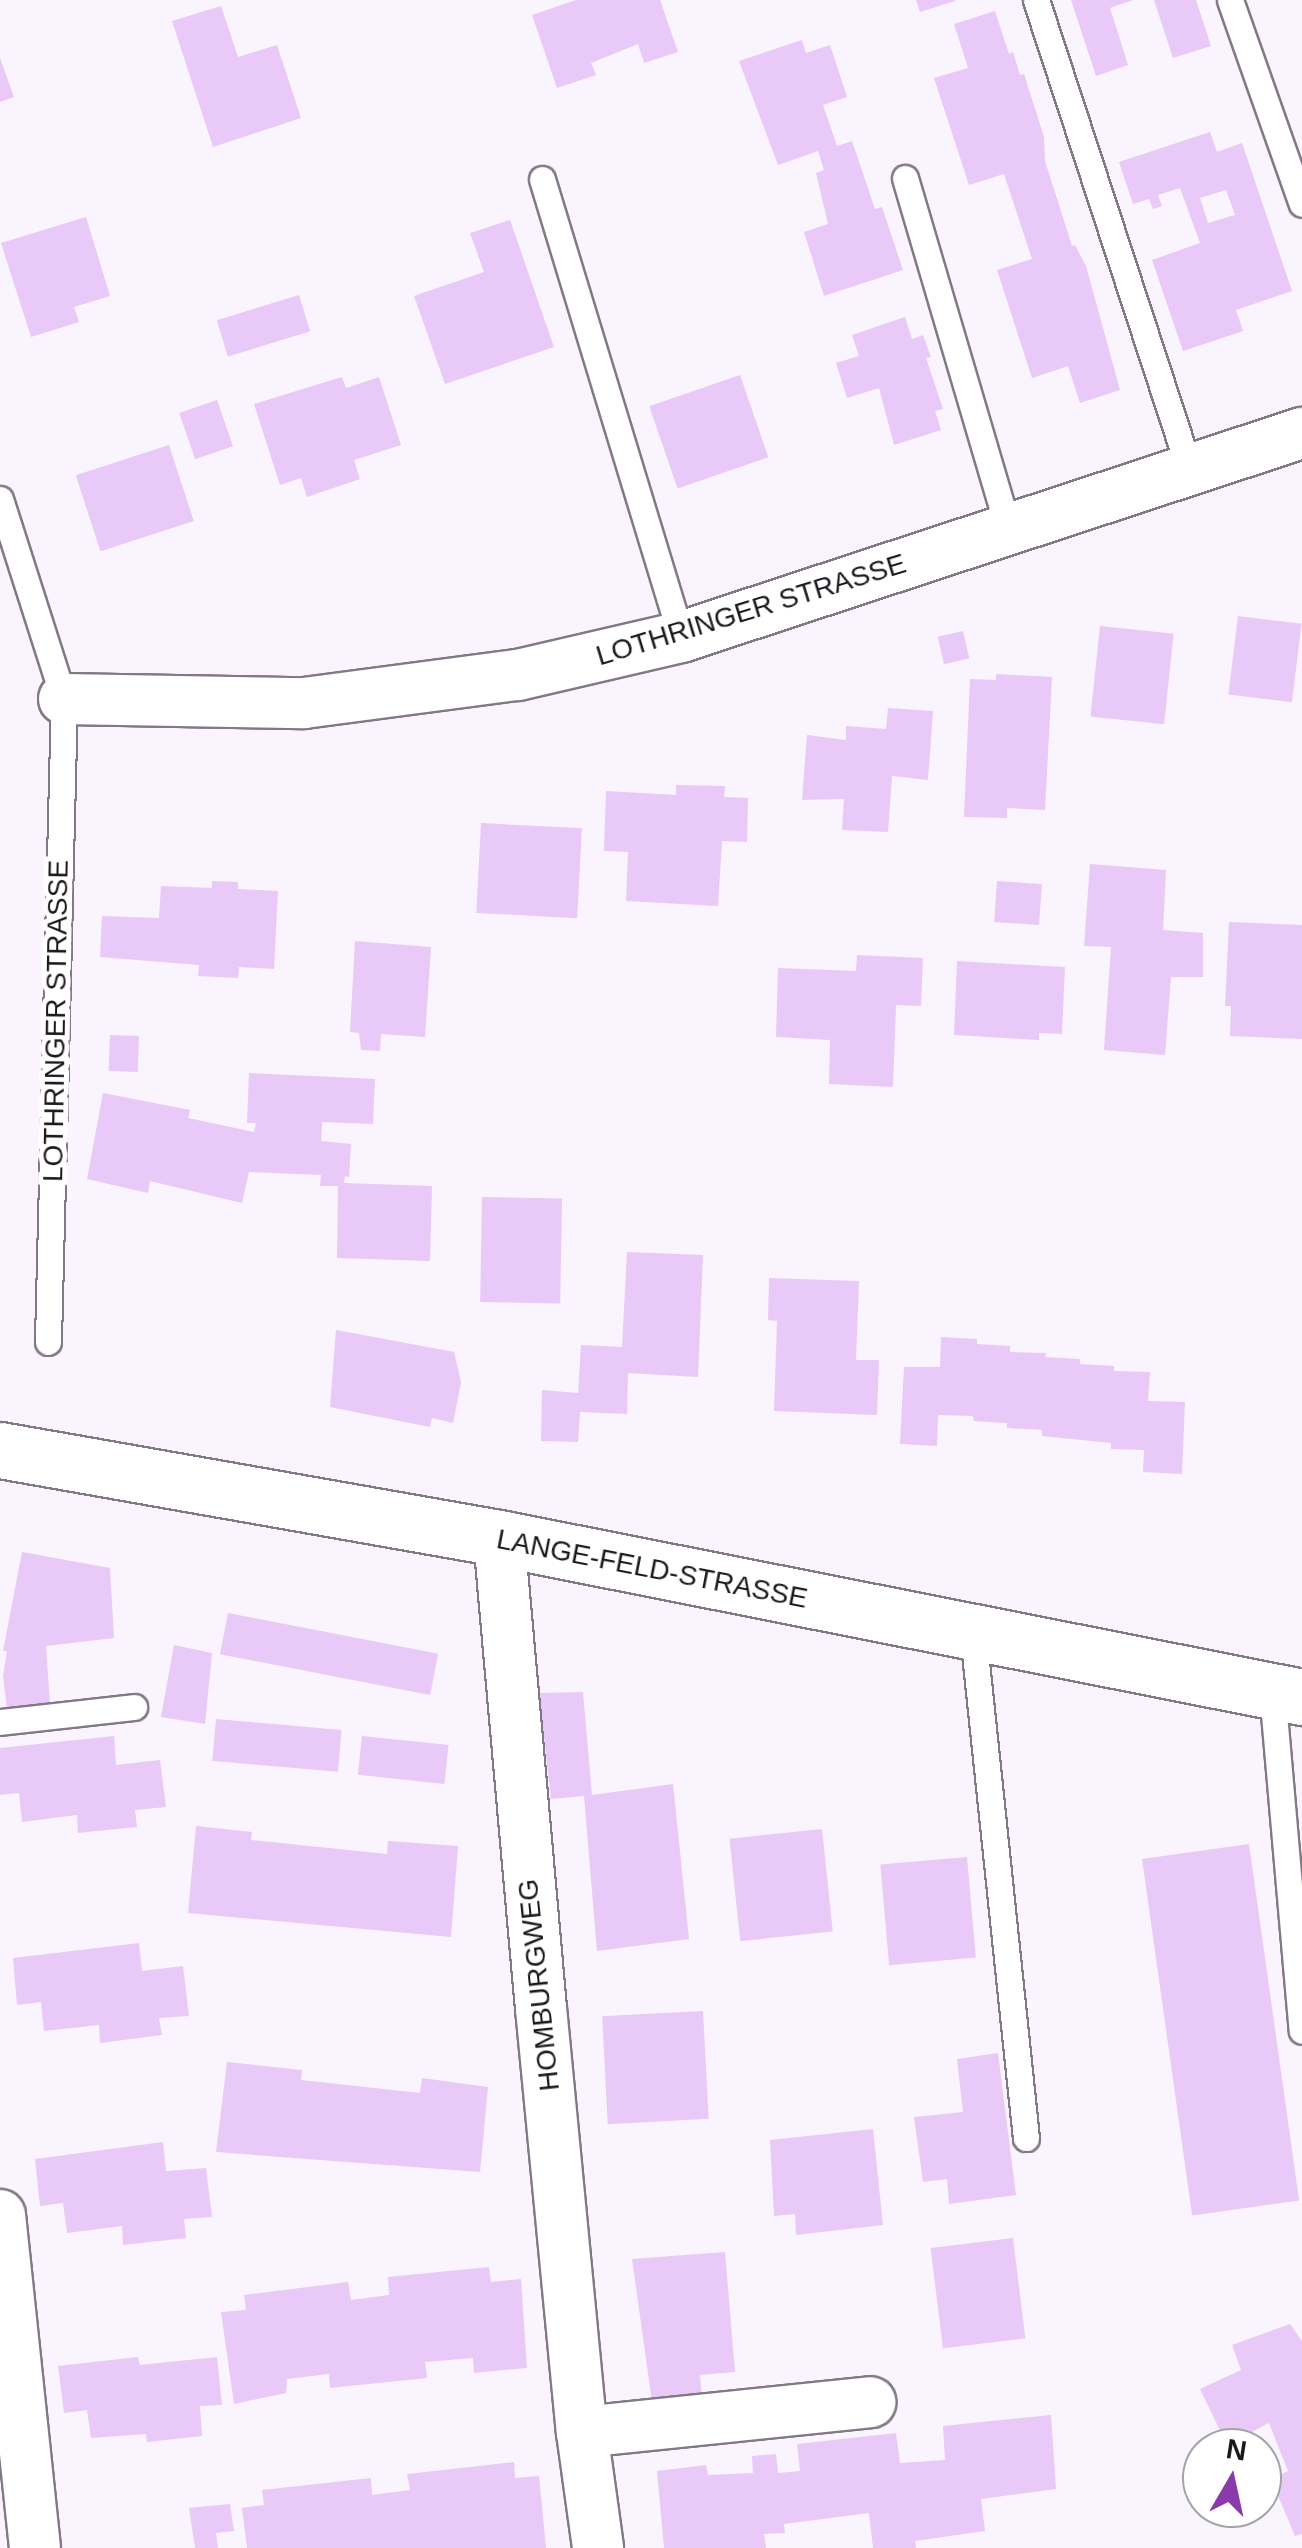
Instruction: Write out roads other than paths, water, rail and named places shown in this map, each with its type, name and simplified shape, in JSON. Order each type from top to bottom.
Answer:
[{"type":"street","name":"LOTHRINGER STRASSE","points":[[64,699],[304,703],[518,675],[680,637],[1302,433]]},
{"type":"street","name":"LANGE-FELD-STRASSE","points":[[0,1450],[499,1538],[1287,1694]]},
{"type":"street","name":"HOMBURGWEG","points":[[499,1538],[504,1633],[582,2432],[598,2548]]},
{"type":"street","points":[[0,2215],[22,2520]]},
{"type":"street","points":[[582,2432],[870,2402]]},
{"type":"lane","points":[[1036,0],[1189,468]]},
{"type":"lane","points":[[1230,0],[1302,204]]},
{"type":"lane","points":[[905,178],[1009,531]]},
{"type":"lane","points":[[542,180],[680,637]]},
{"type":"lane","name":"LOTHRINGER STRASSE","points":[[0,499],[64,699],[48,1342]]},
{"type":"lane","points":[[973,1634],[1026,2138]]},
{"type":"lane","points":[[1287,1694],[1302,2031]]},
{"type":"lane","points":[[0,1722],[134,1707]]}]
